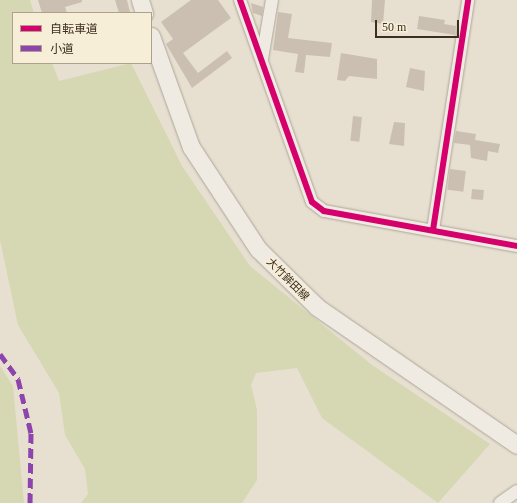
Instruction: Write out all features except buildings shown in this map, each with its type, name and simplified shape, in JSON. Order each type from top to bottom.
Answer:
[{"type":"main road","points":[[140,0],[144,12]]},
{"type":"main road","name":"大竹鉾田線","points":[[152,39],[191,147],[258,249],[317,307],[517,445]]},
{"type":"street","points":[[240,0],[312,202],[324,211],[517,246]]},
{"type":"street","points":[[262,60],[272,0]]},
{"type":"street","points":[[433,230],[468,0]]},
{"type":"street","points":[[500,503],[517,491]]},
{"type":"green space","points":[[0,0],[30,0],[34,12],[12,12],[12,64],[52,64],[59,81],[131,64],[182,166],[250,266],[372,365],[490,444],[438,503],[322,418],[297,368],[256,373],[251,385],[257,410],[257,480],[242,503],[81,503],[88,494],[85,469],[65,435],[59,393],[18,325],[0,240]]},
{"type":"green space","points":[[0,366],[13,386],[24,503],[0,503]]},
{"type":"marked path","points":[[0,354],[18,379],[31,433],[30,503]]},
{"type":"cycle path","points":[[240,0],[312,202],[324,211],[517,246]]},
{"type":"cycle path","points":[[433,230],[468,0]]}]
